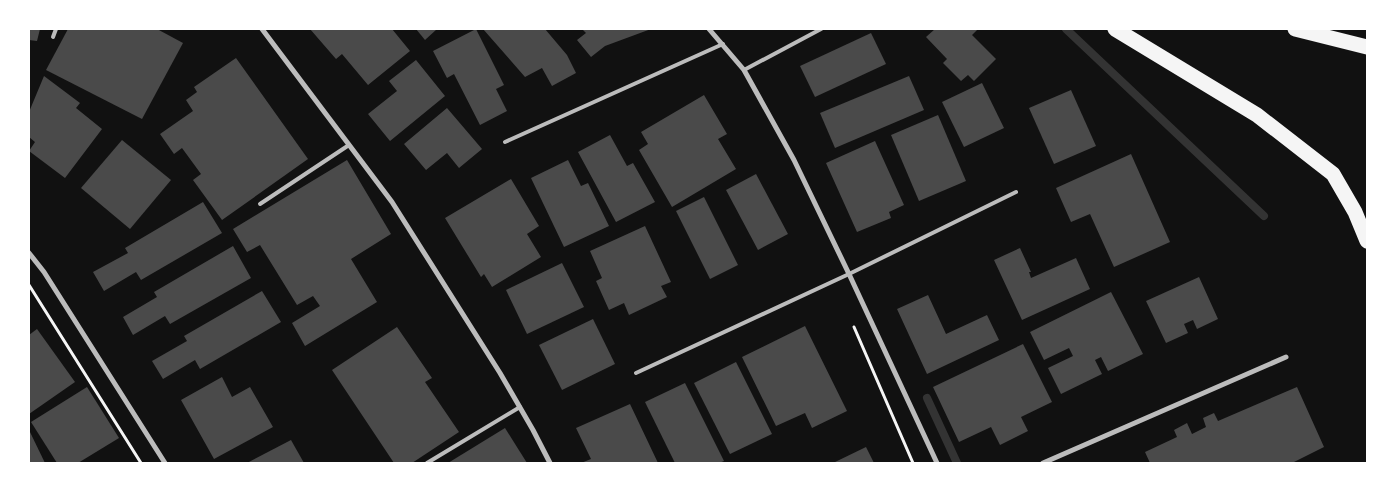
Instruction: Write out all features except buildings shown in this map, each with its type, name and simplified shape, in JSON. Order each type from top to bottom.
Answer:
[{"type":"highway","points":[[1115,29],[1257,115],[1333,174],[1355,212],[1367,241]]},
{"type":"highway","points":[[1295,29],[1367,47]]},
{"type":"street","points":[[262,29],[392,202],[520,407],[550,463]]},
{"type":"street","points":[[709,29],[744,70],[794,160],[850,274],[937,463]]},
{"type":"street","points":[[29,253],[44,272],[165,463]]},
{"type":"street","points":[[1043,463],[1286,357]]},
{"type":"lane","points":[[53,38],[56,29]]},
{"type":"lane","points":[[744,70],[821,29]]},
{"type":"lane","points":[[505,142],[723,44]]},
{"type":"lane","points":[[260,204],[349,145]]},
{"type":"lane","points":[[636,373],[850,274],[1016,192]]},
{"type":"lane","points":[[427,463],[520,407]]},
{"type":"path","points":[[29,285],[141,463]]},
{"type":"path","points":[[852,322],[914,463]]},
{"type":"waterway","points":[[1066,29],[1264,216]]},
{"type":"waterway","points":[[927,398],[957,463]]}]
